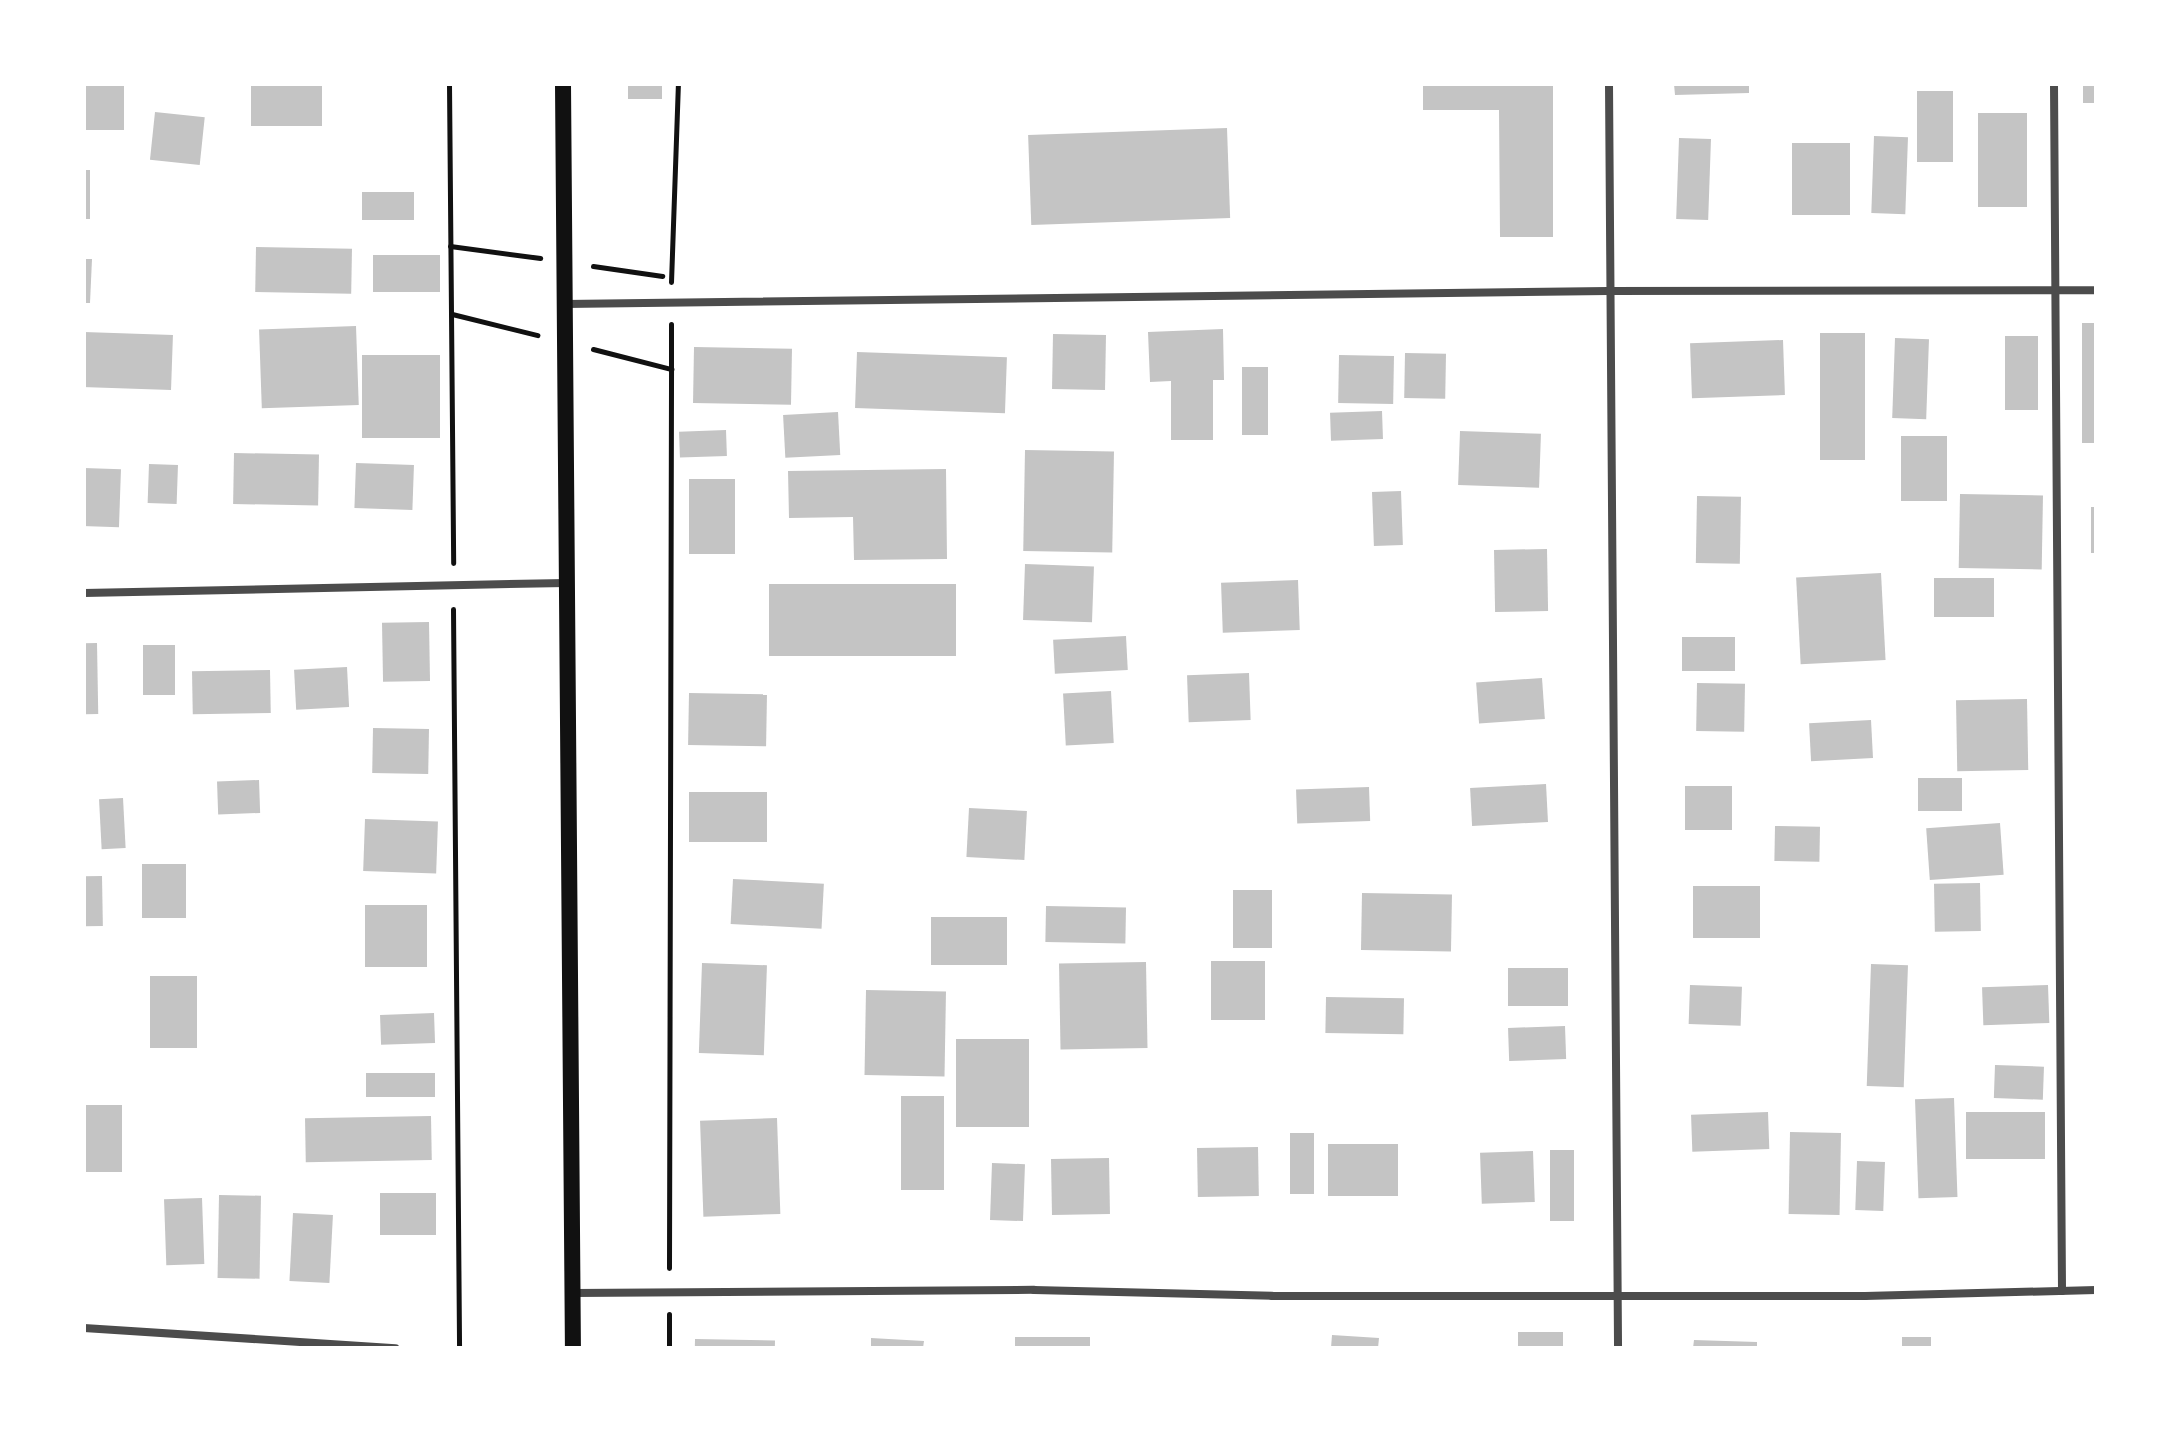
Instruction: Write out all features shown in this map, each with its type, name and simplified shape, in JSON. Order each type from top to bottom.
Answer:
[{"type":"main road","points":[[563,84],[573,1348]]},
{"type":"street","points":[[1609,84],[1608,291],[1618,1348]]},
{"type":"street","points":[[2054,84],[2062,1291]]},
{"type":"street","points":[[565,304],[1608,291],[2096,290]]},
{"type":"street","points":[[84,593],[566,583]]},
{"type":"street","points":[[574,1293],[1034,1290],[1272,1296],[1865,1296],[2096,1290]]},
{"type":"street","points":[[84,1328],[395,1348]]},
{"type":"path","points":[[449,84],[459,1348]]},
{"type":"path","points":[[669,1348],[671,369]]},
{"type":"building","points":[[84,84],[124,84],[124,130],[84,130]]},
{"type":"building","points":[[251,84],[322,84],[322,126],[251,126]]},
{"type":"building","points":[[628,84],[662,84],[662,99],[628,99]]},
{"type":"building","points":[[1423,84],[1553,84],[1553,237],[1500,237],[1499,110],[1423,110]]},
{"type":"building","points":[[1674,84],[1749,84],[1749,93],[1675,95]]},
{"type":"building","points":[[2083,84],[2096,84],[2096,103],[2083,103]]},
{"type":"building","points":[[1917,91],[1953,91],[1953,162],[1917,162]]},
{"type":"building","points":[[155,112],[205,117],[200,165],[150,160]]},
{"type":"building","points":[[1978,113],[2027,113],[2027,207],[1978,207]]},
{"type":"building","points":[[1227,128],[1230,218],[1031,225],[1028,135]]},
{"type":"building","points":[[1874,136],[1908,137],[1905,214],[1871,213]]},
{"type":"building","points":[[1679,138],[1711,139],[1708,220],[1676,219]]},
{"type":"building","points":[[1792,143],[1850,143],[1850,215],[1792,215]]},
{"type":"building","points":[[84,170],[90,170],[90,219],[84,219]]},
{"type":"building","points":[[362,192],[414,192],[414,220],[362,220]]},
{"type":"building","points":[[256,247],[352,249],[351,294],[255,292]]},
{"type":"building","points":[[373,255],[440,255],[440,292],[373,292]]},
{"type":"building","points":[[84,259],[92,259],[90,303],[84,303]]},
{"type":"building","points":[[2082,323],[2096,323],[2096,443],[2082,443]]},
{"type":"building","points":[[356,326],[359,405],[262,408],[259,329]]},
{"type":"building","points":[[1223,329],[1224,380],[1213,380],[1213,440],[1171,440],[1171,381],[1150,382],[1148,332]]},
{"type":"building","points":[[84,332],[173,335],[171,390],[84,387]]},
{"type":"building","points":[[1820,333],[1865,333],[1865,460],[1820,460]]},
{"type":"building","points":[[1053,334],[1106,335],[1105,390],[1052,389]]},
{"type":"building","points":[[2005,336],[2038,336],[2038,410],[2005,410]]},
{"type":"building","points":[[1895,338],[1929,339],[1926,419],[1892,418]]},
{"type":"building","points":[[1783,340],[1785,395],[1692,398],[1690,343]]},
{"type":"building","points":[[694,347],[792,349],[791,405],[693,403]]},
{"type":"building","points":[[857,352],[1007,357],[1005,413],[855,408]]},
{"type":"building","points":[[1405,353],[1446,354],[1445,399],[1404,398]]},
{"type":"building","points":[[362,355],[440,355],[440,438],[362,438]]},
{"type":"building","points":[[1339,355],[1394,356],[1393,404],[1338,403]]},
{"type":"building","points":[[1242,367],[1268,367],[1268,435],[1242,435]]},
{"type":"building","points":[[1382,411],[1383,439],[1331,441],[1330,413]]},
{"type":"building","points":[[838,412],[840,455],[785,458],[783,415]]},
{"type":"building","points":[[726,430],[727,456],[680,458],[679,432]]},
{"type":"building","points":[[1460,431],[1541,434],[1539,488],[1458,485]]},
{"type":"building","points":[[1901,436],[1947,436],[1947,501],[1901,501]]},
{"type":"building","points":[[1025,450],[1114,452],[1112,553],[1023,551]]},
{"type":"building","points":[[234,453],[319,454],[318,505],[233,504]]},
{"type":"building","points":[[356,463],[414,465],[412,510],[354,508]]},
{"type":"building","points":[[149,464],[178,465],[177,504],[148,503]]},
{"type":"building","points":[[84,468],[121,469],[119,527],[84,526]]},
{"type":"building","points":[[946,469],[947,559],[854,560],[853,517],[789,518],[788,471]]},
{"type":"building","points":[[689,479],[735,479],[735,554],[689,554]]},
{"type":"building","points":[[1401,491],[1403,545],[1374,546],[1372,492]]},
{"type":"building","points":[[1960,494],[2043,495],[2042,569],[1959,568]]},
{"type":"building","points":[[1697,496],[1741,497],[1740,564],[1696,563]]},
{"type":"building","points":[[2091,507],[2096,507],[2096,553],[2091,553]]},
{"type":"building","points":[[1547,549],[1548,611],[1495,612],[1494,550]]},
{"type":"building","points":[[1025,564],[1094,566],[1092,622],[1023,620]]},
{"type":"building","points":[[1881,573],[1886,660],[1801,664],[1796,577]]},
{"type":"building","points":[[1934,578],[1994,578],[1994,617],[1934,617]]},
{"type":"building","points":[[1298,580],[1300,630],[1223,633],[1221,583]]},
{"type":"building","points":[[769,584],[956,584],[956,656],[769,656]]},
{"type":"building","points":[[429,622],[430,681],[383,682],[382,623]]},
{"type":"building","points":[[1126,636],[1128,670],[1055,674],[1053,640]]},
{"type":"building","points":[[1682,637],[1735,637],[1735,671],[1682,671]]},
{"type":"building","points":[[84,643],[97,643],[98,714],[85,714]]},
{"type":"building","points":[[143,645],[175,645],[175,695],[143,695]]},
{"type":"building","points":[[347,667],[349,707],[296,710],[294,670]]},
{"type":"building","points":[[270,670],[271,713],[193,714],[192,671]]},
{"type":"building","points":[[1249,673],[1251,720],[1189,722],[1187,675]]},
{"type":"building","points":[[1542,678],[1545,719],[1479,724],[1476,683]]},
{"type":"building","points":[[1697,683],[1745,684],[1744,732],[1696,731]]},
{"type":"building","points":[[1111,691],[1114,743],[1066,745],[1063,694]]},
{"type":"building","points":[[689,693],[767,694],[766,746],[688,745]]},
{"type":"building","points":[[2027,699],[2028,770],[1957,771],[1956,700]]},
{"type":"building","points":[[1871,720],[1873,758],[1811,761],[1809,723]]},
{"type":"building","points":[[373,728],[429,729],[428,774],[372,773]]},
{"type":"building","points":[[1918,778],[1962,778],[1962,811],[1918,811]]},
{"type":"building","points":[[259,780],[260,813],[218,814],[217,781]]},
{"type":"building","points":[[1546,784],[1548,822],[1472,826],[1470,788]]},
{"type":"building","points":[[1685,786],[1732,786],[1732,830],[1685,830]]},
{"type":"building","points":[[1369,787],[1370,821],[1297,824],[1296,790]]},
{"type":"building","points":[[689,792],[767,792],[767,842],[689,842]]},
{"type":"building","points":[[123,798],[126,848],[102,849],[99,799]]},
{"type":"building","points":[[969,808],[1027,811],[1024,860],[966,857]]},
{"type":"building","points":[[365,819],[438,822],[436,874],[363,871]]},
{"type":"building","points":[[2000,823],[2004,875],[1930,880],[1926,828]]},
{"type":"building","points":[[1775,826],[1820,827],[1819,862],[1774,861]]},
{"type":"building","points":[[142,864],[186,864],[186,918],[142,918]]},
{"type":"building","points":[[84,876],[102,876],[103,926],[85,926]]},
{"type":"building","points":[[733,879],[824,884],[822,929],[731,924]]},
{"type":"building","points":[[1980,883],[1981,931],[1935,932],[1934,884]]},
{"type":"building","points":[[1693,886],[1760,886],[1760,938],[1693,938]]},
{"type":"building","points":[[1233,890],[1272,890],[1272,948],[1233,948]]},
{"type":"building","points":[[1362,893],[1452,895],[1451,952],[1361,950]]},
{"type":"building","points":[[365,905],[427,905],[427,967],[365,967]]},
{"type":"building","points":[[1046,906],[1126,907],[1125,943],[1045,942]]},
{"type":"building","points":[[931,917],[1007,917],[1007,965],[931,965]]},
{"type":"building","points":[[1211,961],[1265,961],[1265,1020],[1211,1020]]},
{"type":"building","points":[[1146,962],[1148,1048],[1061,1050],[1059,964]]},
{"type":"building","points":[[702,963],[767,965],[764,1055],[699,1053]]},
{"type":"building","points":[[1871,964],[1908,965],[1904,1087],[1867,1086]]},
{"type":"building","points":[[1508,968],[1568,968],[1568,1006],[1508,1006]]},
{"type":"building","points":[[150,976],[197,976],[197,1048],[150,1048]]},
{"type":"building","points":[[1690,985],[1742,987],[1741,1026],[1689,1024]]},
{"type":"building","points":[[2048,985],[2049,1023],[1983,1025],[1982,987]]},
{"type":"building","points":[[866,990],[946,991],[945,1076],[865,1075]]},
{"type":"building","points":[[1326,997],[1404,998],[1403,1034],[1325,1033]]},
{"type":"building","points":[[434,1013],[435,1043],[381,1045],[380,1015]]},
{"type":"building","points":[[1565,1026],[1566,1059],[1509,1061],[1508,1028]]},
{"type":"building","points":[[956,1039],[1029,1039],[1029,1127],[956,1127]]},
{"type":"building","points":[[1995,1065],[2044,1067],[2043,1100],[1994,1098]]},
{"type":"building","points":[[366,1073],[435,1073],[435,1097],[366,1097]]},
{"type":"building","points":[[901,1096],[944,1096],[944,1190],[901,1190]]},
{"type":"building","points":[[1954,1098],[1957,1197],[1918,1198],[1915,1099]]},
{"type":"building","points":[[84,1105],[122,1105],[122,1172],[84,1172]]},
{"type":"building","points":[[1768,1112],[1769,1149],[1692,1152],[1691,1115]]},
{"type":"building","points":[[1966,1112],[2045,1112],[2045,1159],[1966,1159]]},
{"type":"building","points":[[431,1116],[432,1160],[306,1162],[305,1118]]},
{"type":"building","points":[[777,1118],[780,1214],[703,1217],[700,1121]]},
{"type":"building","points":[[1790,1132],[1841,1133],[1840,1215],[1789,1214]]},
{"type":"building","points":[[1290,1133],[1314,1133],[1314,1194],[1290,1194]]},
{"type":"building","points":[[1328,1144],[1398,1144],[1398,1196],[1328,1196]]},
{"type":"building","points":[[1258,1147],[1259,1196],[1198,1197],[1197,1148]]},
{"type":"building","points":[[1550,1150],[1574,1150],[1574,1221],[1550,1221]]},
{"type":"building","points":[[1533,1151],[1535,1202],[1482,1204],[1480,1153]]},
{"type":"building","points":[[1109,1158],[1110,1214],[1052,1215],[1051,1159]]},
{"type":"building","points":[[1857,1161],[1885,1162],[1883,1211],[1855,1210]]},
{"type":"building","points":[[992,1163],[1025,1164],[1023,1221],[990,1220]]},
{"type":"building","points":[[380,1193],[436,1193],[436,1235],[380,1235]]},
{"type":"building","points":[[219,1195],[261,1196],[260,1279],[218,1278]]},
{"type":"building","points":[[202,1198],[204,1264],[166,1265],[164,1199]]},
{"type":"building","points":[[293,1213],[333,1215],[329,1283],[289,1281]]},
{"type":"building","points":[[1518,1332],[1563,1332],[1563,1348],[1518,1348]]},
{"type":"building","points":[[1332,1335],[1379,1338],[1378,1348],[1331,1348]]},
{"type":"building","points":[[1015,1337],[1090,1337],[1090,1348],[1015,1348]]},
{"type":"building","points":[[1902,1337],[1931,1337],[1931,1348],[1902,1348]]},
{"type":"building","points":[[871,1338],[924,1341],[923,1348],[871,1348]]},
{"type":"building","points":[[695,1339],[775,1340],[775,1348],[695,1348]]},
{"type":"building","points":[[1694,1340],[1757,1342],[1757,1348],[1693,1348]]}]
